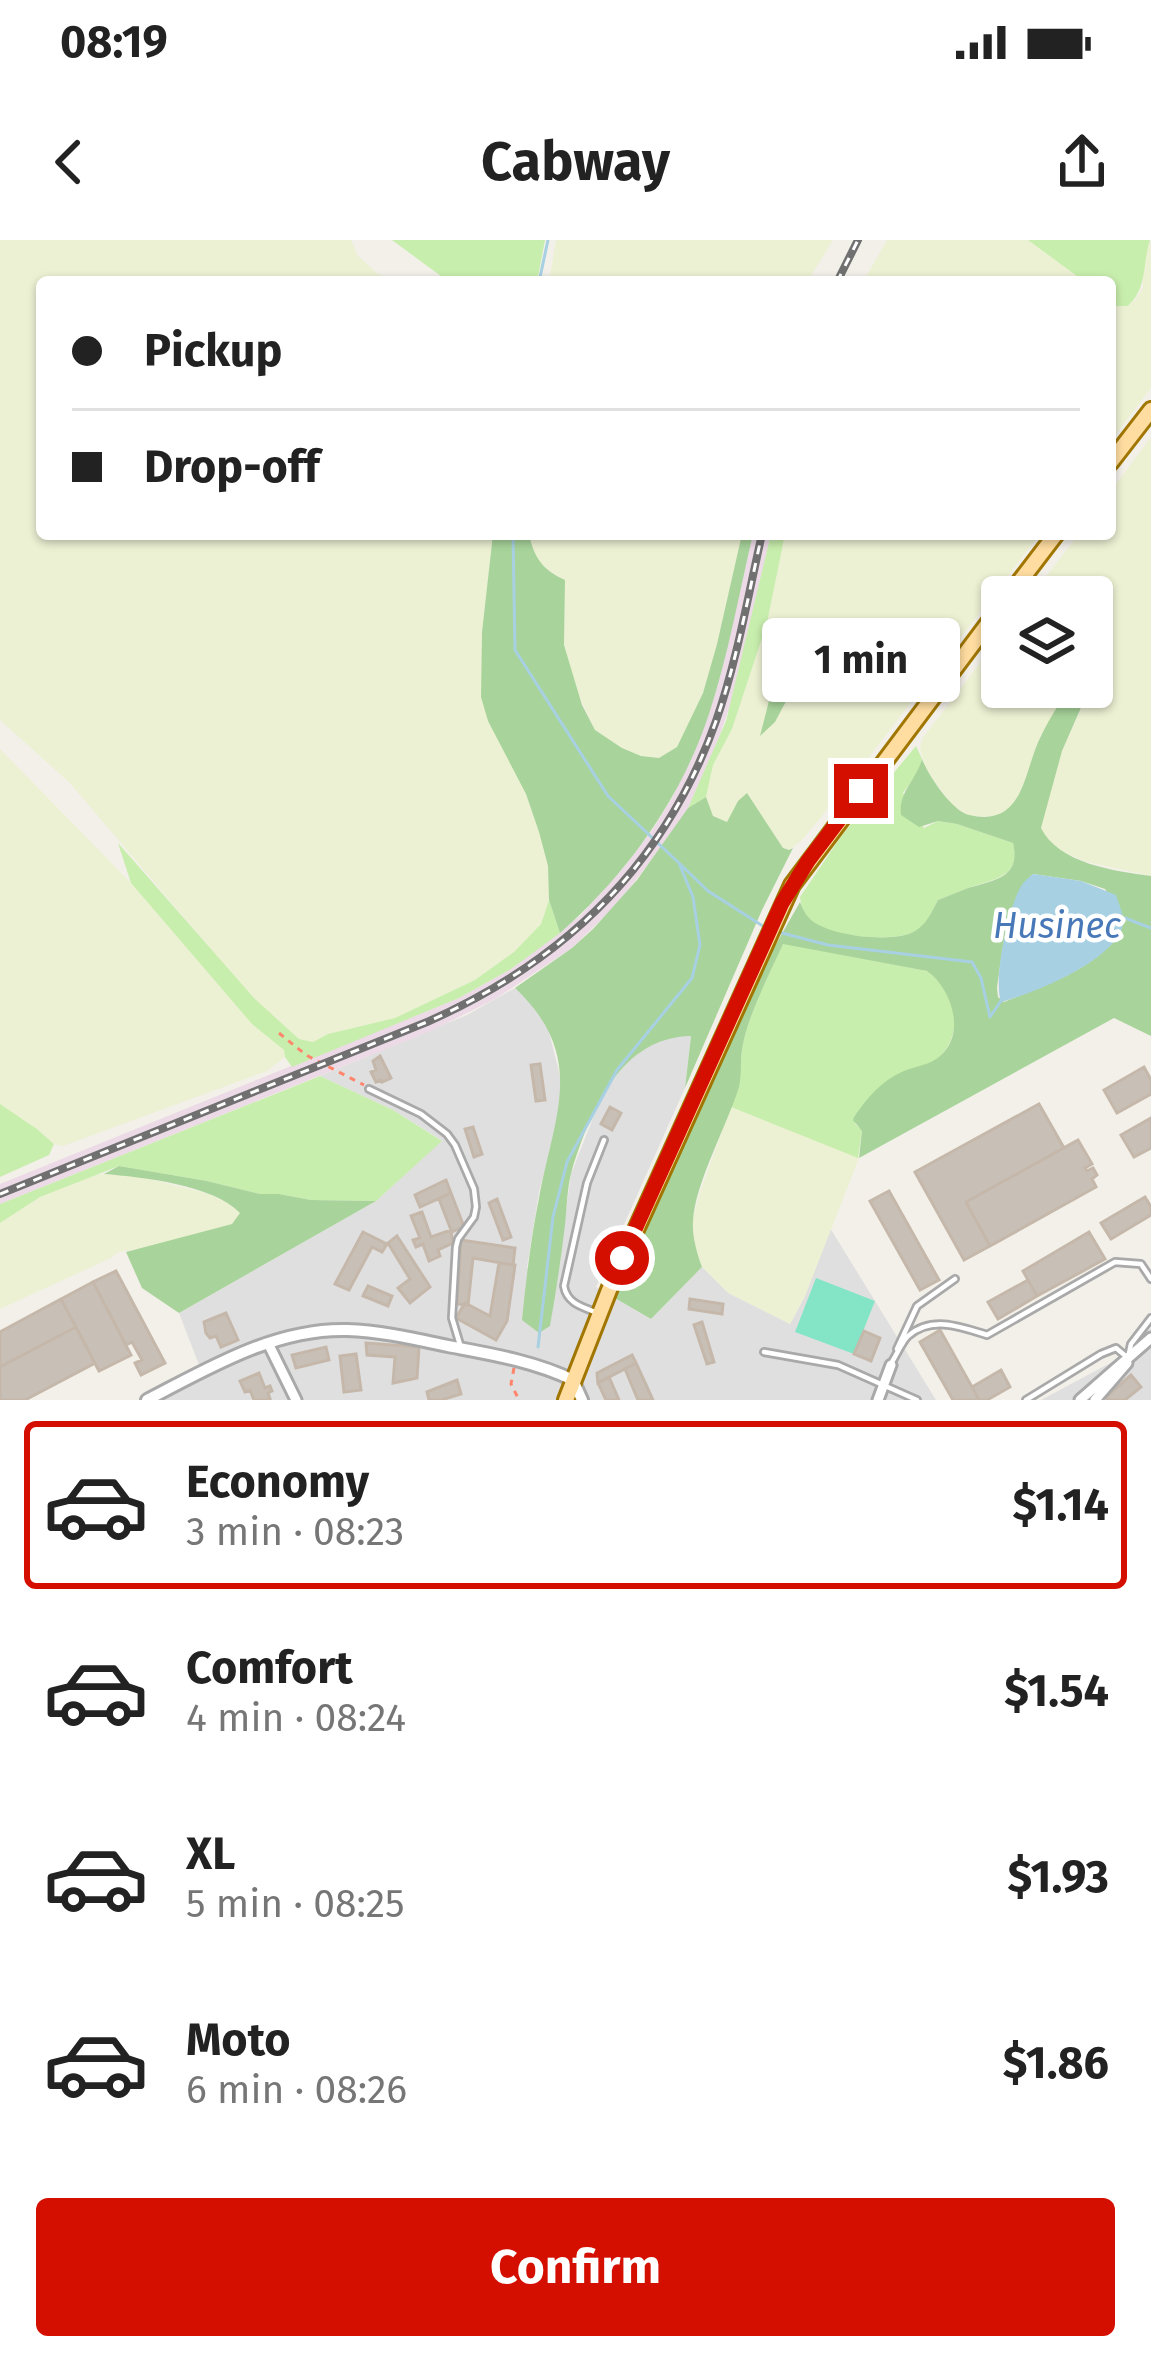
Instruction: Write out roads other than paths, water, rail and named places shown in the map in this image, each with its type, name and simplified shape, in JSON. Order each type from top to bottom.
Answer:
[{"type":"main road","points":[[1116,455],[1151,410]]},
{"type":"main road","points":[[1024,576],[1051,540]]},
{"type":"main road","points":[[566,1400],[599,1313],[782,903],[808,861],[981,633]]},
{"type":"street","points":[[147,1400],[268,1342],[344,1330],[547,1367],[573,1380],[582,1400]]},
{"type":"street","points":[[1080,1400],[1151,1338]]},
{"type":"street","points":[[268,1342],[296,1400]]},
{"type":"street","points":[[1095,1400],[1130,1356]]},
{"type":"street","points":[[878,1400],[891,1365]]},
{"type":"lane","points":[[369,1089],[421,1114],[447,1134],[474,1189],[474,1217],[456,1247],[451,1302],[461,1348]]},
{"type":"lane","points":[[599,1313],[572,1302],[564,1286],[587,1183],[604,1140]]},
{"type":"lane","points":[[891,1365],[907,1336],[925,1327],[951,1323],[987,1335],[1115,1262],[1141,1264],[1151,1279]]},
{"type":"lane","points":[[891,1365],[917,1306],[955,1279]]},
{"type":"lane","points":[[1026,1400],[1101,1354],[1116,1348],[1130,1356],[1131,1343],[1151,1318]]},
{"type":"lane","points":[[764,1352],[838,1364],[917,1400]]},
{"type":"water","name":"Husinec","points":[[1033,874],[1081,881],[1116,895],[1123,924],[1106,950],[1090,962],[1001,1002],[1000,962],[1007,928],[1015,898]]},
{"type":"waterway","points":[[540,276],[548,240]]},
{"type":"waterway","points":[[513,540],[515,650],[608,796],[679,863],[693,897],[700,945],[692,978],[617,1070],[567,1162],[553,1217],[538,1347]]},
{"type":"waterway","points":[[680,864],[708,891],[769,930]]},
{"type":"waterway","points":[[1125,918],[1151,928]]},
{"type":"waterway","points":[[778,932],[828,945],[972,962],[990,1017],[1003,998]]},
{"type":"railway","points":[[840,276],[858,240]]},
{"type":"railway","points":[[0,1194],[427,1022],[477,997],[566,938],[639,863],[695,773],[730,675],[761,540]]}]
